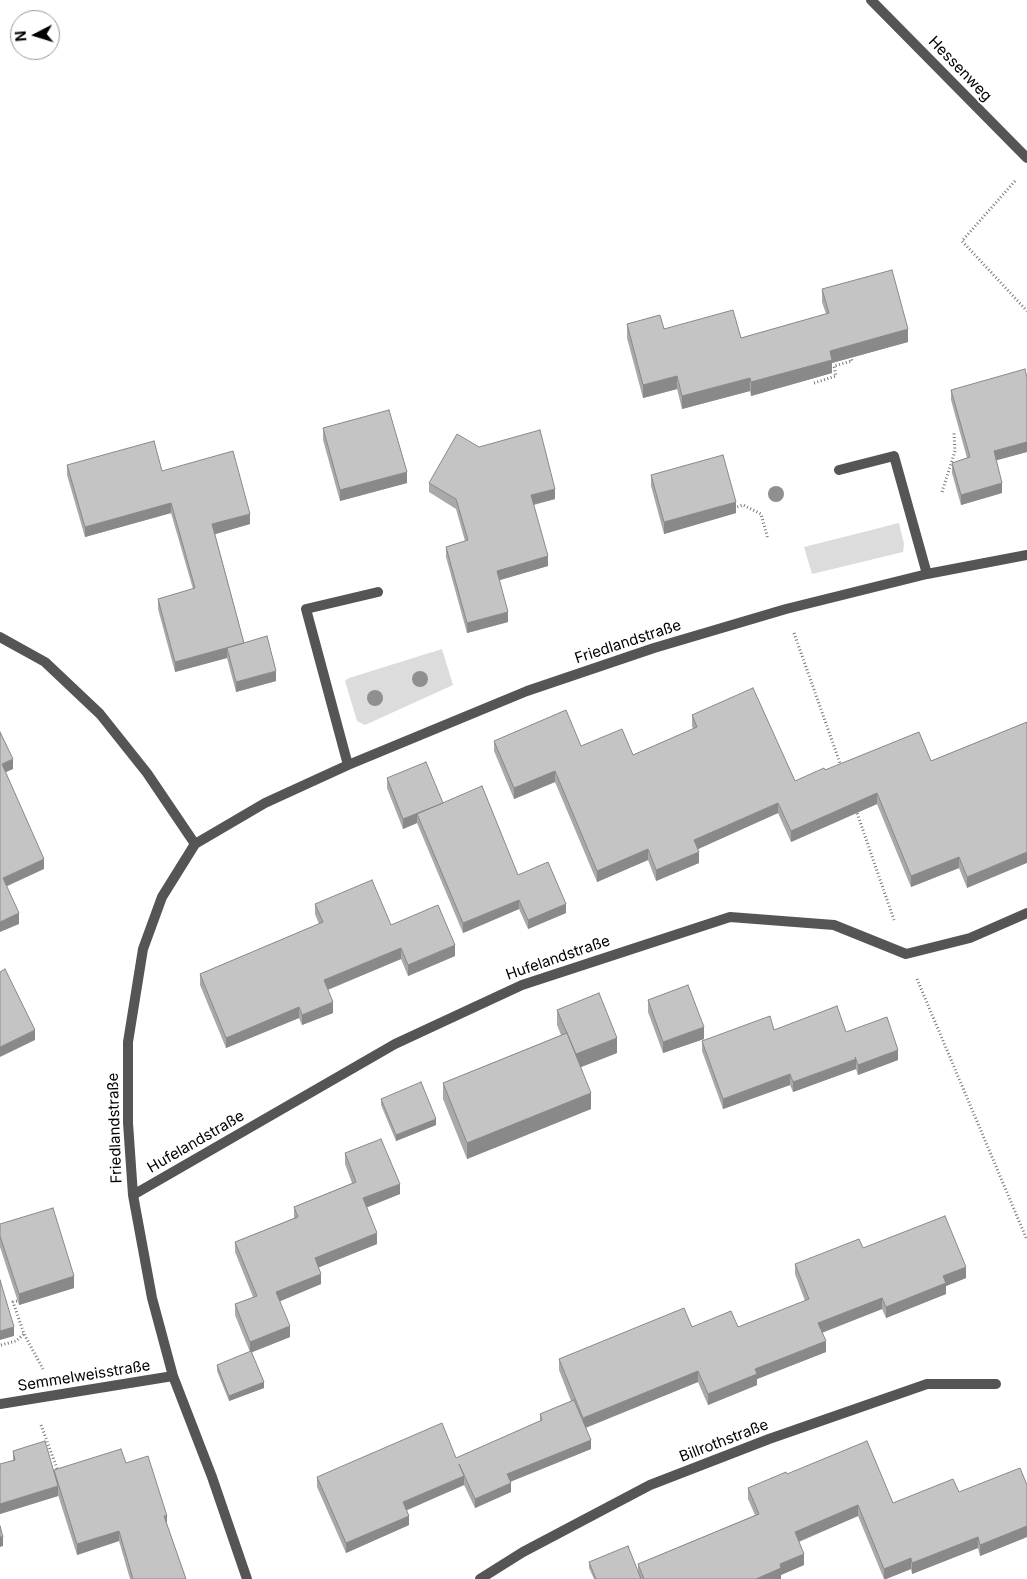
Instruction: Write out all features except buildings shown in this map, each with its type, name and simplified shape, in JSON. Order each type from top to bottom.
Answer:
[{"type":"street","name":"Hessenweg","points":[[871,0],[1027,158]]},
{"type":"street","points":[[838,470],[894,456],[927,574]]},
{"type":"street","name":"Friedlandstraße","points":[[247,1579],[212,1477],[173,1376],[152,1298],[133,1196],[128,1123],[128,1042],[143,949],[162,897],[195,844],[265,803],[348,765],[527,691],[654,648],[786,609],[927,574],[1027,555]]},
{"type":"street","points":[[348,765],[306,609],[378,592]]},
{"type":"street","points":[[0,637],[45,662],[100,714],[147,774],[195,844]]},
{"type":"street","name":"Hufelandstraße","points":[[133,1196],[395,1044],[522,985],[730,917],[834,925],[906,954],[970,938],[1027,913]]},
{"type":"street","name":"Semmelweisstraße","points":[[0,1404],[173,1376]]},
{"type":"street","name":"Billrothstraße","points":[[480,1579],[523,1552],[650,1485],[750,1446],[927,1384],[996,1384]]},
{"type":"path","points":[[1016,180],[962,242],[1027,311]]},
{"type":"path","points":[[814,383],[836,376],[834,366],[852,361],[851,358]]},
{"type":"path","points":[[942,492],[955,451],[954,433]]},
{"type":"path","points":[[734,508],[743,505],[761,514],[768,539]]},
{"type":"path","points":[[17,1301],[13,1302],[24,1334],[44,1373],[48,1397]]},
{"type":"path","points":[[1,1346],[16,1341],[24,1334]]},
{"type":"path","points":[[36,1399],[39,1420],[60,1478]]},
{"type":"path","points":[[41,1446],[48,1443]]},
{"type":"shaded area","points":[[899,523],[904,544],[903,552],[812,574],[804,547]]},
{"type":"shaded area","points":[[442,649],[453,685],[365,725],[357,721],[345,681],[349,678]]}]
